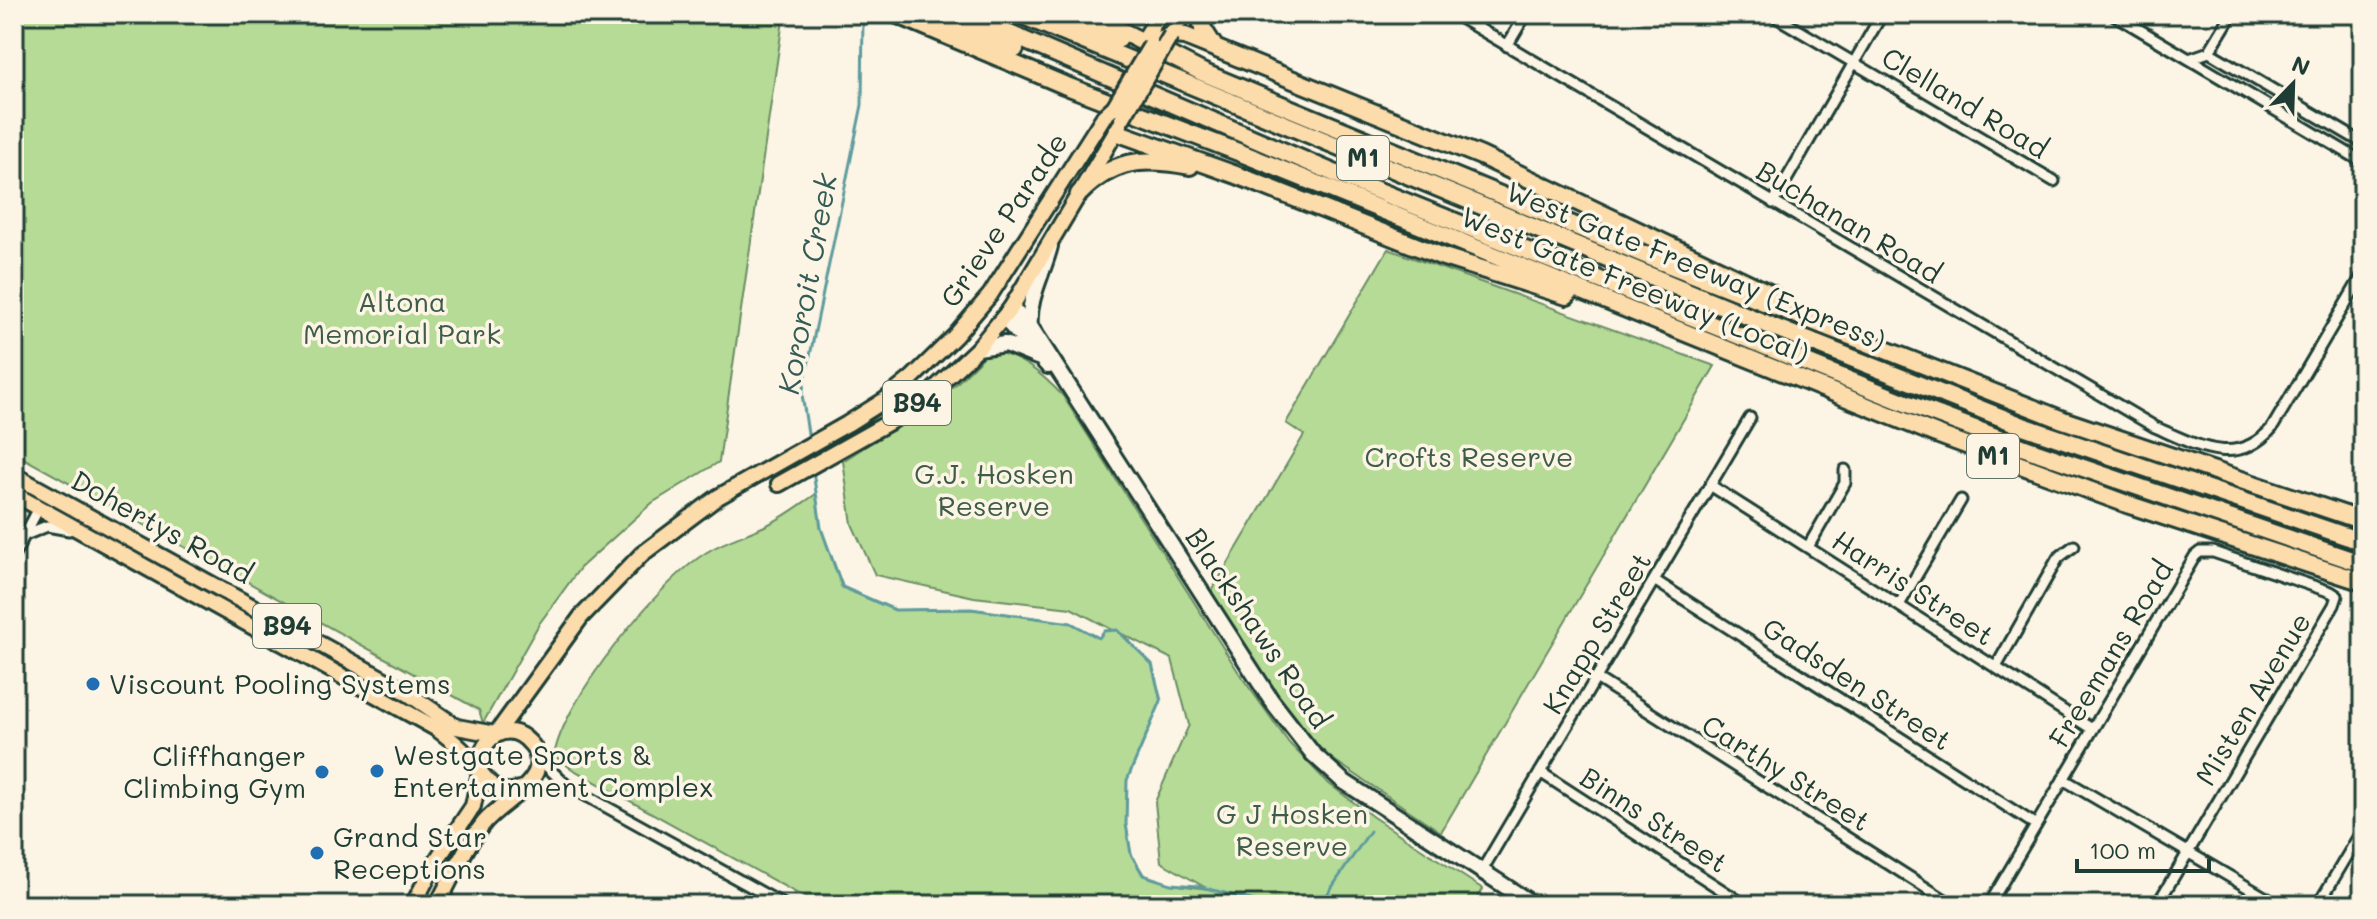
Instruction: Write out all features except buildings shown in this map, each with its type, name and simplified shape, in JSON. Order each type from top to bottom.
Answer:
[{"type":"highway","points":[[932,14],[1027,53],[1156,98]]},
{"type":"highway","name":"West Gate Freeway (Express)","points":[[963,14],[1334,173],[1906,403],[2025,448],[2363,564]]},
{"type":"highway","name":"West Gate Freeway (Express)","points":[[1019,14],[1776,328],[2023,426],[2363,542]]},
{"type":"highway","points":[[1058,14],[1202,72]]},
{"type":"highway","name":"West Gate Freeway (Local)","points":[[1088,14],[1202,72],[1646,255],[2063,420],[2363,521]]},
{"type":"highway","points":[[1200,14],[1203,29],[1216,49]]},
{"type":"highway","name":"West Gate Freeway (Local)","points":[[898,15],[1064,85],[2007,461],[2363,582]]},
{"type":"highway","points":[[1171,35],[1181,34],[1481,156],[1738,279],[2010,399]]},
{"type":"highway","points":[[1119,126],[1441,256],[1630,312]]},
{"type":"highway","points":[[1079,194],[1113,167],[1126,163],[1183,165],[1239,176]]},
{"type":"main road","name":"Grieve Parade","points":[[496,734],[581,617],[642,554],[692,515],[847,424],[912,378],[955,336],[990,295],[1104,116],[1107,103],[1147,43],[1160,14]]},
{"type":"main road","name":"Grieve Parade","points":[[779,484],[849,447],[928,395],[978,348],[1007,313],[1051,243],[1183,14]]},
{"type":"main road","points":[[1147,43],[1171,35]]},
{"type":"main road","points":[[1104,116],[1106,123],[1119,126]]},
{"type":"main road","points":[[1030,326],[1032,301],[1051,243]]},
{"type":"main road","points":[[990,295],[1007,313]]},
{"type":"main road","name":"Blackshaws Road","points":[[1007,313],[1030,326],[1291,729],[1313,754],[1350,786],[1534,905]]},
{"type":"main road","name":"Blackshaws Road","points":[[1007,313],[1041,359],[1067,386]]},
{"type":"main road","points":[[978,348],[1005,344],[1041,359]]},
{"type":"main road","name":"Dohertys Road","points":[[14,475],[403,690],[457,727],[496,734]]},
{"type":"main road","points":[[39,508],[48,493]]},
{"type":"main road","name":"Dohertys Road","points":[[14,494],[437,729],[459,746],[480,771]]},
{"type":"main road","points":[[88,535],[96,520]]},
{"type":"main road","points":[[413,905],[436,861],[473,806],[481,750],[496,734],[521,737],[531,744],[537,755],[534,775],[480,828],[437,905]]},
{"type":"main road","name":"B94","points":[[480,771],[487,782],[497,789],[510,791],[524,787]]},
{"type":"street","name":"Buchanan Road","points":[[1454,14],[2155,427],[2201,447],[2228,452],[2252,446],[2272,428],[2363,274]]},
{"type":"street","points":[[1507,46],[1526,14]]},
{"type":"street","name":"Clelland Road","points":[[1771,14],[2054,181]]},
{"type":"street","points":[[1773,203],[1882,14]]},
{"type":"street","points":[[2113,14],[2363,162]]},
{"type":"street","points":[[2212,73],[2208,62],[2209,52],[2232,14]]},
{"type":"street","points":[[2189,59],[2209,52],[2359,140],[2346,152]]},
{"type":"street","name":"Knapp Street","points":[[1481,872],[1750,418]]},
{"type":"street","points":[[1808,547],[1845,483],[1845,470]]},
{"type":"street","name":"Harris Street","points":[[1710,485],[2092,729]]},
{"type":"street","points":[[1899,605],[1961,500]]},
{"type":"street","points":[[14,555],[39,508]]},
{"type":"street","points":[[25,535],[50,526],[88,535]]},
{"type":"street","points":[[1996,667],[2058,558],[2074,546]]},
{"type":"street","name":"Freemans Road","points":[[1989,905],[2195,556],[2200,552],[2213,552],[2337,596]]},
{"type":"street","name":"Gadsden Street","points":[[1654,580],[2036,825]]},
{"type":"street","name":"Misten Avenue","points":[[2157,905],[2337,596]]},
{"type":"street","name":"Carthy Street","points":[[1596,678],[1953,905]]},
{"type":"street","points":[[537,755],[565,784],[784,905]]},
{"type":"street","name":"Binns Street","points":[[1540,772],[1745,905]]},
{"type":"street","points":[[2063,779],[2278,905]]},
{"type":"street","points":[[524,787],[543,780],[565,784]]},
{"type":"street","points":[[2318,905],[2363,829]]},
{"type":"green space","name":"Altona Memorial Park","points":[[14,14],[774,14],[783,20],[719,462],[652,503],[580,568],[539,624],[483,723],[479,710],[14,453]]},
{"type":"green space","name":"Crofts Reserve","points":[[1388,249],[1715,366],[1441,832],[1310,744],[1211,592],[1304,435],[1286,423]]},
{"type":"green space","points":[[1002,353],[1028,365],[1063,396],[1241,676],[1289,743],[1328,783],[1373,817],[1483,889],[1474,905],[818,905],[572,769],[554,756],[561,732],[593,675],[639,615],[664,589],[707,552],[775,521],[816,494],[821,528],[843,587],[895,610],[971,609],[1071,623],[1099,638],[1104,631],[1113,630],[1071,608],[974,597],[875,575],[852,524],[843,461],[919,412],[956,384],[986,354]],"holes":[[[1122,634],[1172,659],[1189,725],[1155,802],[1161,862],[1208,889],[1171,884],[1144,875],[1131,854],[1126,824],[1127,780],[1161,701],[1152,664]]]},
{"type":"waterway","name":"Kororoit Creek","points":[[809,440],[802,394],[862,105],[863,14]]},
{"type":"waterway","name":"Kororoit Creek","points":[[813,471],[821,528],[842,587],[895,610],[971,609],[1071,623],[1099,638],[1104,631],[1117,630],[1152,664],[1161,701],[1127,780],[1126,824],[1131,854],[1143,875],[1270,905]]},
{"type":"waterway","points":[[1320,905],[1370,831]]},
{"type":"place","name":"Viscount Pooling Systems","points":[[93,684]]},
{"type":"place","name":"Westgate Sports & Entertainment Complex","points":[[377,771]]},
{"type":"place","name":"Cliffhanger Climbing Gym","points":[[322,772]]},
{"type":"place","name":"Grand Star Receptions","points":[[317,853]]},
{"type":"park label","name":"G.J. Hosken Reserve","points":[[994,490]]},
{"type":"park label","name":"G J Hosken Reserve","points":[[1292,830]]}]
